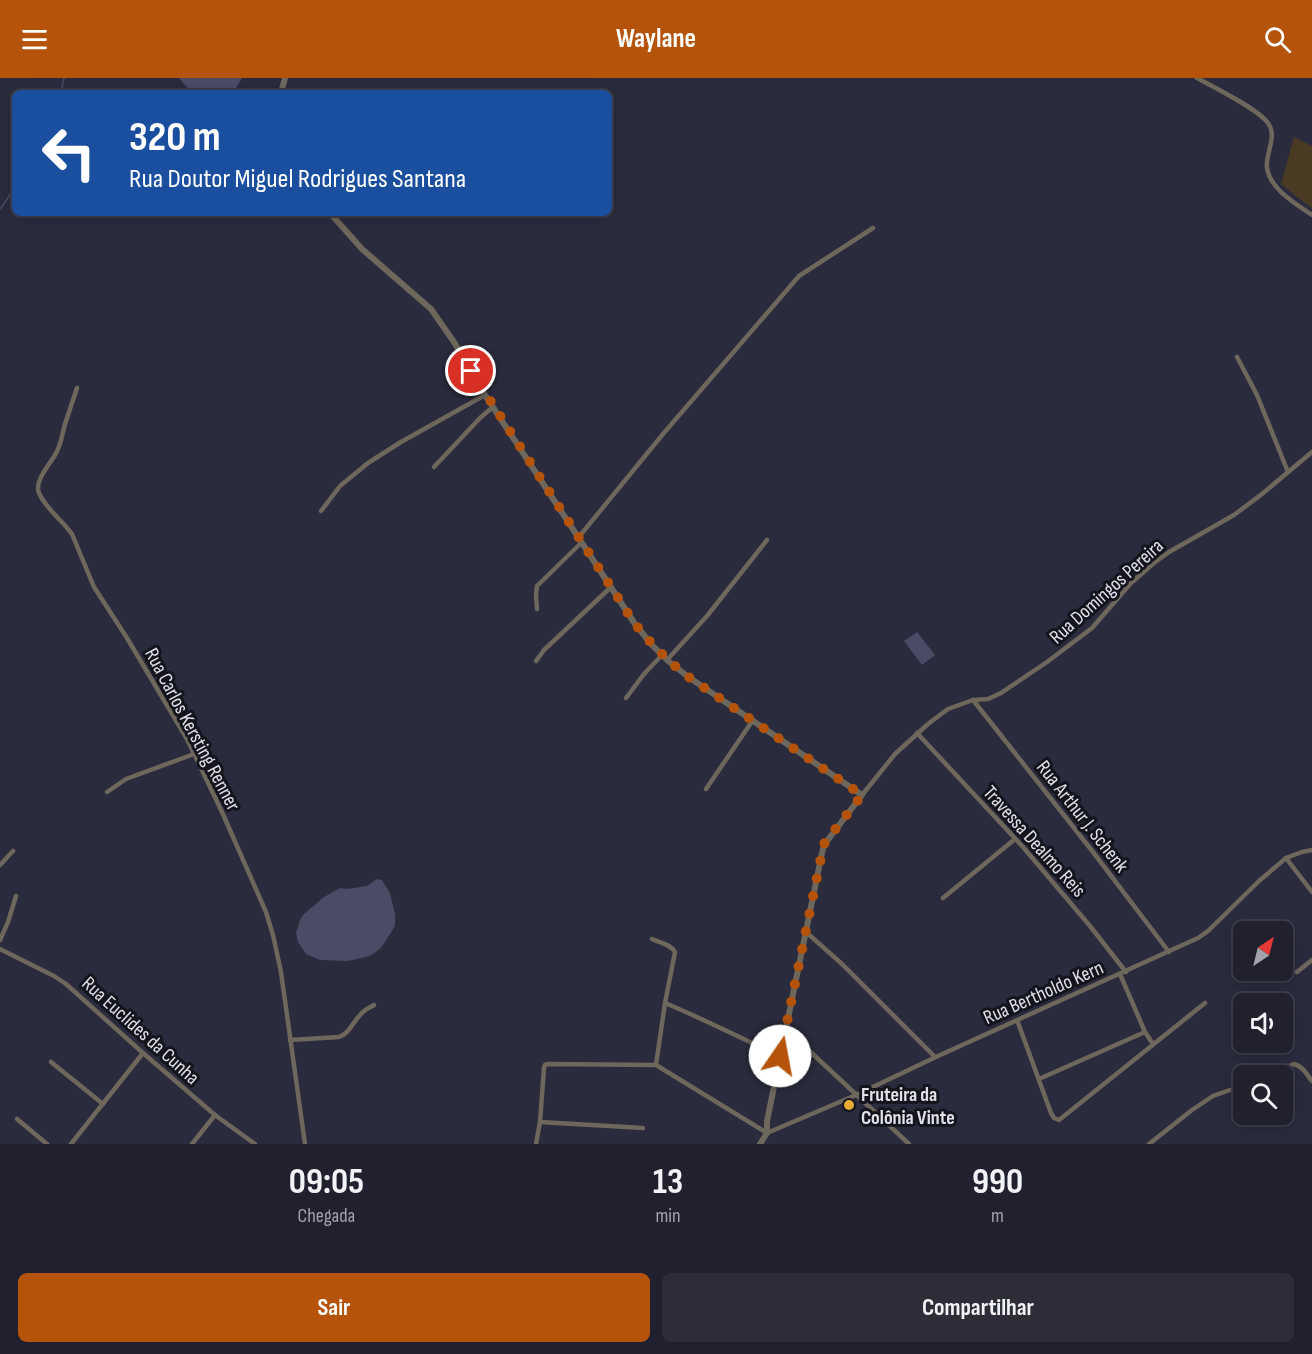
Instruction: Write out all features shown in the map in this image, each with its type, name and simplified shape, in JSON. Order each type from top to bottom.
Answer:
[{"type":"street","points":[[1197,78],[1256,112],[1268,122],[1273,133],[1268,159],[1272,181],[1287,197],[1312,215]]},
{"type":"street","points":[[333,216],[362,249],[431,309],[580,541],[651,645],[687,676],[862,795],[824,844],[767,1121],[767,1133],[760,1144]]},
{"type":"street","points":[[537,609],[537,586],[580,541],[670,426],[799,276],[873,228]]},
{"type":"street","points":[[1237,357],[1257,395],[1288,472]]},
{"type":"street","name":"Rua Carlos Kersting Renner","points":[[77,388],[64,426],[62,440],[39,483],[39,494],[72,534],[94,586],[194,754],[266,912],[281,972],[305,1144]]},
{"type":"street","points":[[321,511],[340,486],[368,463],[485,395]]},
{"type":"street","points":[[434,467],[493,407]]},
{"type":"street","name":"Rua Domingos Pereira","points":[[862,795],[895,754],[948,709],[973,700],[988,699],[1001,693],[1072,644],[1092,628],[1131,583],[1154,563],[1234,515],[1312,452]]},
{"type":"street","points":[[626,698],[644,674],[707,616],[767,540]]},
{"type":"street","points":[[536,661],[544,650],[611,587]]},
{"type":"street","name":"Rua Arthur J. Schenk","points":[[973,700],[1169,952]]},
{"type":"street","points":[[706,789],[753,720]]},
{"type":"street","name":"Travessa Dealmo Reis","points":[[917,733],[1015,839],[1090,926],[1123,973],[1145,1032],[1153,1044]]},
{"type":"street","points":[[107,792],[126,780],[194,754]]},
{"type":"street","points":[[943,898],[1015,839]]},
{"type":"street","name":"Rua Bertholdo Kern","points":[[767,1133],[856,1095],[1198,938],[1286,858],[1312,850]]},
{"type":"street","points":[[0,865],[13,851]]},
{"type":"street","points":[[1286,858],[1312,892]]},
{"type":"street","points":[[0,940],[16,896]]},
{"type":"street","points":[[806,932],[842,964],[935,1057]]},
{"type":"street","points":[[652,939],[675,952],[656,1065]]},
{"type":"street","name":"Rua Euclides da Cunha","points":[[0,949],[66,984],[215,1116],[255,1144]]},
{"type":"street","points":[[1298,972],[1312,960]]},
{"type":"street","points":[[1017,1020],[1051,1113],[1059,1120],[1205,1002]]},
{"type":"street","points":[[665,1003],[780,1056]]},
{"type":"street","points":[[291,1040],[345,1035],[362,1012],[374,1005]]},
{"type":"street","points":[[786,1029],[909,1144]]},
{"type":"street","points":[[1039,1079],[1145,1032]]},
{"type":"street","points":[[71,1144],[143,1053]]},
{"type":"street","points":[[51,1062],[103,1104]]},
{"type":"street","points":[[536,1144],[544,1068],[548,1064],[656,1065],[767,1133]]},
{"type":"street","points":[[1292,1065],[1298,1065],[1312,1081]]},
{"type":"street","points":[[1149,1144],[1213,1096],[1233,1089]]},
{"type":"street","points":[[192,1144],[215,1116]]},
{"type":"street","points":[[17,1119],[47,1144]]},
{"type":"street","points":[[540,1122],[643,1128]]},
{"type":"shaded area","points":[[1294,137],[1312,146],[1312,208],[1281,184]]},
{"type":"water","points":[[179,78],[242,78],[235,90],[189,90]]},
{"type":"water","points":[[917,632],[935,655],[922,665],[904,641]]},
{"type":"water","points":[[377,879],[382,880],[390,893],[395,914],[395,926],[381,948],[370,956],[348,961],[320,960],[306,954],[298,942],[296,933],[304,914],[324,897],[340,888],[367,886]]},
{"type":"waterway","points":[[62,90],[64,78]]},
{"type":"waterway","points":[[0,209],[12,192]]},
{"type":"place","name":"Fruteira da Colônia Vinte","points":[[849,1105]]},
{"type":"route","points":[[471,371],[578,538],[651,645],[687,676],[862,795],[824,844],[780,1056]]}]
